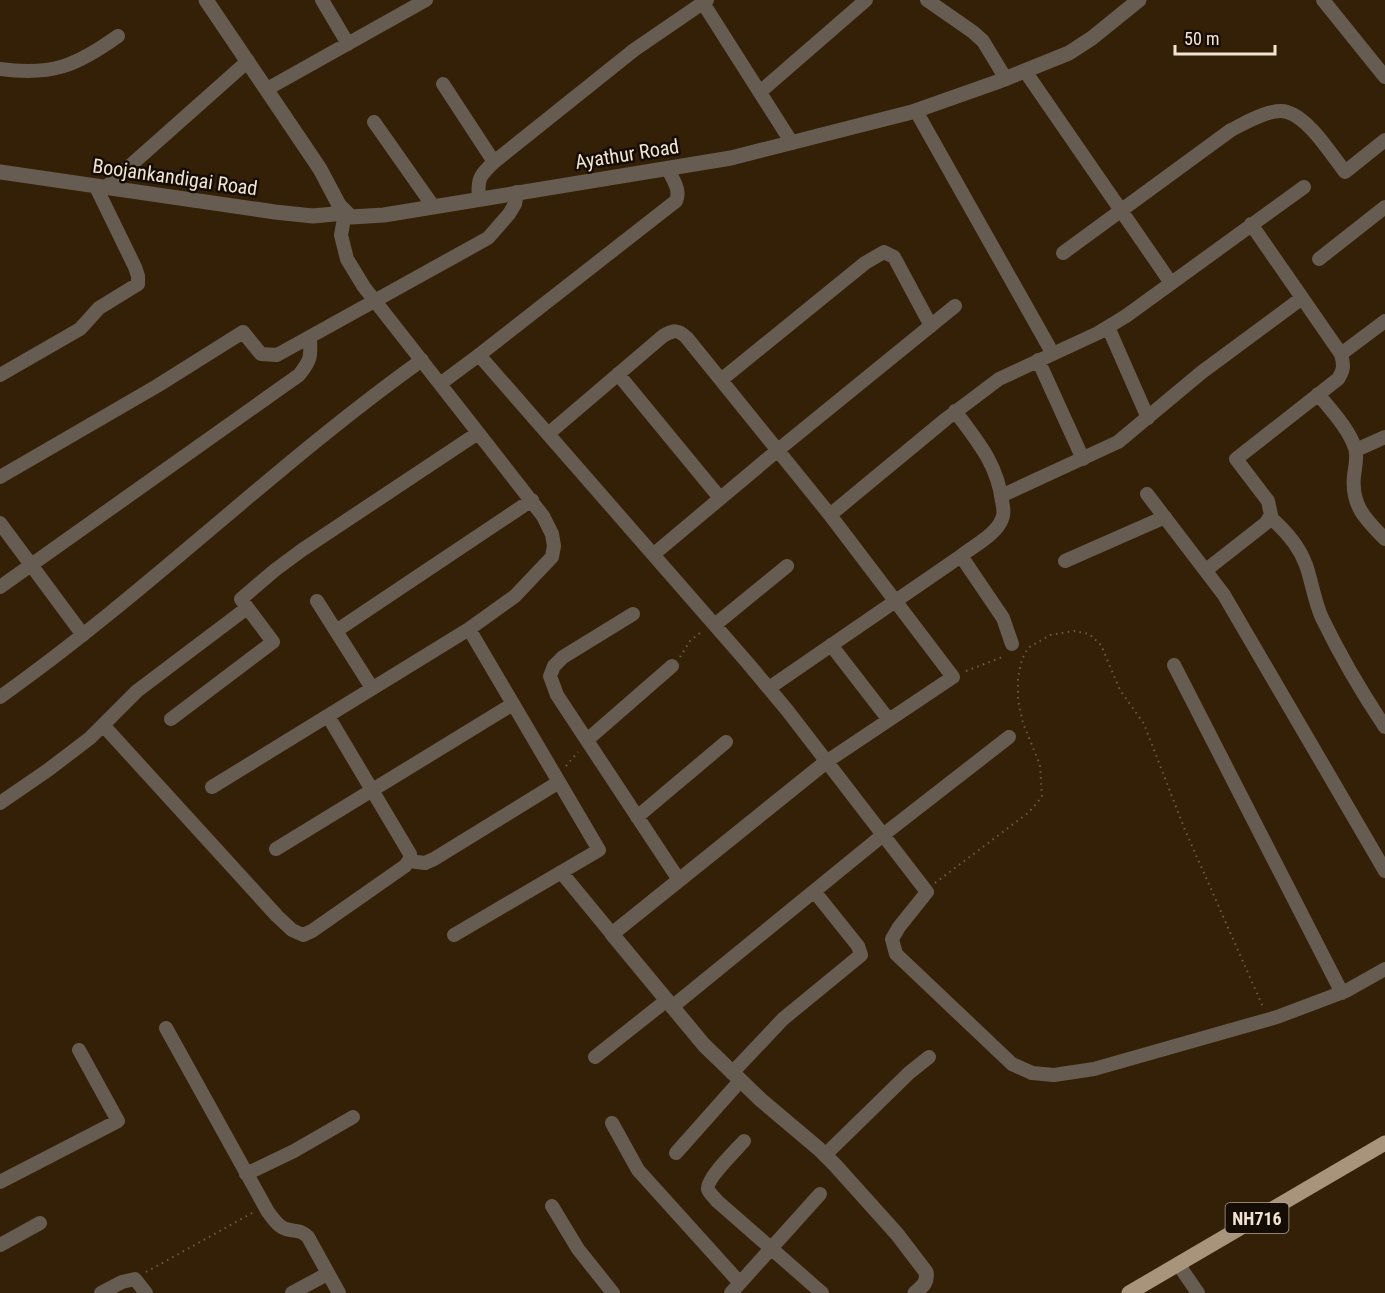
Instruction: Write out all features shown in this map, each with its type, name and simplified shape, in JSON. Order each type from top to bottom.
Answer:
[{"type":"main road","name":"NH716","points":[[1129,1293],[1385,1143]]},
{"type":"street","points":[[206,0],[320,169],[345,213],[343,246],[355,273],[532,500],[543,516],[555,546],[552,556],[514,596],[469,629],[212,787]]},
{"type":"street","points":[[322,0],[348,44]]},
{"type":"street","points":[[267,89],[426,0]]},
{"type":"street","points":[[759,92],[866,0]]},
{"type":"street","points":[[927,0],[974,32],[983,41],[1006,79]]},
{"type":"street","name":"Ayathur Road","points":[[345,213],[351,217],[384,215],[731,158],[916,111],[1006,79],[1069,53],[1092,38],[1139,0]]},
{"type":"street","points":[[1323,0],[1385,77]]},
{"type":"street","points":[[479,198],[479,180],[482,173],[494,162],[634,50],[705,1],[792,143]]},
{"type":"street","points":[[0,69],[36,72],[52,70],[90,56],[118,36]]},
{"type":"street","points":[[1,372],[80,329],[99,308],[138,284],[135,267],[101,187],[248,61]]},
{"type":"street","points":[[1025,71],[1171,284]]},
{"type":"street","points":[[443,84],[494,162]]},
{"type":"street","points":[[916,111],[1053,354]]},
{"type":"street","points":[[1063,253],[1231,130],[1256,117],[1286,111],[1302,119],[1345,172],[1385,140]]},
{"type":"street","points":[[374,123],[433,206]]},
{"type":"street","points":[[440,384],[676,201],[679,196],[678,190],[668,169]]},
{"type":"street","name":"Boojankandigai Road","points":[[0,172],[284,213],[313,216],[345,213]]},
{"type":"street","points":[[830,515],[955,411],[999,380],[1108,327],[1304,187]]},
{"type":"street","points":[[0,477],[157,386],[243,332],[261,354],[276,355],[375,301],[488,238],[509,214],[518,192]]},
{"type":"street","points":[[1319,259],[1385,207]]},
{"type":"street","points":[[1206,570],[1266,523],[1271,510],[1268,501],[1236,459],[1338,379],[1343,372],[1344,363],[1341,354],[1251,224]]},
{"type":"street","points":[[721,380],[865,263],[884,252],[894,257],[931,326]]},
{"type":"street","points":[[1002,496],[1118,442],[1202,372],[1302,298]]},
{"type":"street","points":[[654,554],[955,306]]},
{"type":"street","points":[[1341,354],[1385,321]]},
{"type":"street","points":[[1108,327],[1148,418]]},
{"type":"street","points":[[548,434],[673,330],[681,332],[830,515],[953,677],[826,762],[612,934]]},
{"type":"street","points":[[0,587],[298,375],[309,363],[311,354],[309,337]]},
{"type":"street","points":[[478,355],[716,624],[769,688],[927,892],[892,939],[896,954],[1012,1064],[1032,1073],[1054,1075],[1094,1069],[1268,1019],[1342,993],[1385,969]]},
{"type":"street","points":[[0,697],[83,635],[371,396],[422,360]]},
{"type":"street","points":[[1038,360],[1083,459]]},
{"type":"street","points":[[618,374],[720,498]]},
{"type":"street","points":[[1318,394],[1342,426],[1356,450],[1353,489],[1355,502],[1385,539]]},
{"type":"street","points":[[769,688],[961,556],[998,526],[1004,512],[1002,496],[991,460],[955,411]]},
{"type":"street","points":[[171,719],[273,642],[241,599],[275,570],[478,433]]},
{"type":"street","points":[[1356,450],[1385,437]]},
{"type":"street","points":[[1147,494],[1206,570],[1246,631],[1385,871]]},
{"type":"street","points":[[336,631],[532,500]]},
{"type":"street","points":[[1065,561],[1166,517]]},
{"type":"street","points":[[1269,517],[1288,535],[1306,565],[1312,591],[1322,617],[1385,727]]},
{"type":"street","points":[[0,523],[83,635]]},
{"type":"street","points":[[961,556],[1003,618],[1014,650]]},
{"type":"street","points":[[716,624],[787,566]]},
{"type":"street","points":[[317,601],[372,688]]},
{"type":"street","points":[[0,803],[48,770],[104,725],[137,691],[248,608]]},
{"type":"street","points":[[633,615],[563,657],[554,666],[550,676],[557,695],[679,880]]},
{"type":"street","points":[[454,935],[599,850],[469,629]]},
{"type":"street","points":[[831,645],[889,720]]},
{"type":"street","points":[[1174,665],[1342,993]]},
{"type":"street","points":[[587,740],[672,666]]},
{"type":"street","points":[[276,849],[513,704]]},
{"type":"street","points":[[104,725],[277,916],[292,930],[303,935],[312,932],[405,866],[410,854],[328,716]]},
{"type":"street","points":[[595,1057],[669,1004],[1009,737]]},
{"type":"street","points":[[637,817],[726,742]]},
{"type":"street","points":[[409,861],[425,863],[434,859],[556,778]]},
{"type":"street","points":[[561,872],[669,1004],[736,1077],[825,1155],[920,1263],[927,1278],[925,1284],[915,1293]]},
{"type":"street","points":[[676,1153],[783,1019],[861,955],[858,946],[814,891]]},
{"type":"street","points":[[166,1028],[264,1206],[278,1225],[286,1230],[294,1229],[302,1232],[308,1237],[339,1293]]},
{"type":"street","points":[[0,1182],[118,1121],[79,1050]]},
{"type":"street","points":[[825,1155],[909,1073],[929,1057]]},
{"type":"street","points":[[246,1174],[294,1151],[353,1117]]},
{"type":"street","points":[[612,1123],[638,1170],[736,1288],[820,1194]]},
{"type":"street","points":[[744,1141],[713,1176],[708,1189],[717,1201],[822,1293]]},
{"type":"street","points":[[552,1206],[579,1249],[613,1293]]},
{"type":"street","points":[[0,1245],[40,1223]]},
{"type":"street","points":[[1178,1264],[1198,1293]]},
{"type":"street","points":[[292,1293],[327,1274]]},
{"type":"street","points":[[101,1293],[122,1282],[135,1279],[146,1293]]},
{"type":"path","points":[[672,666],[690,641],[716,624]]},
{"type":"path","points":[[927,892],[956,866],[1028,813],[1042,797],[1040,765],[1023,723],[1018,700],[1018,678],[1028,648],[1050,635],[1074,631],[1089,634],[1101,645],[1120,690],[1144,724],[1185,830],[1268,1019]]},
{"type":"path","points":[[953,677],[1014,650],[1026,653]]},
{"type":"path","points":[[556,778],[587,740]]},
{"type":"path","points":[[135,1279],[264,1206]]}]
